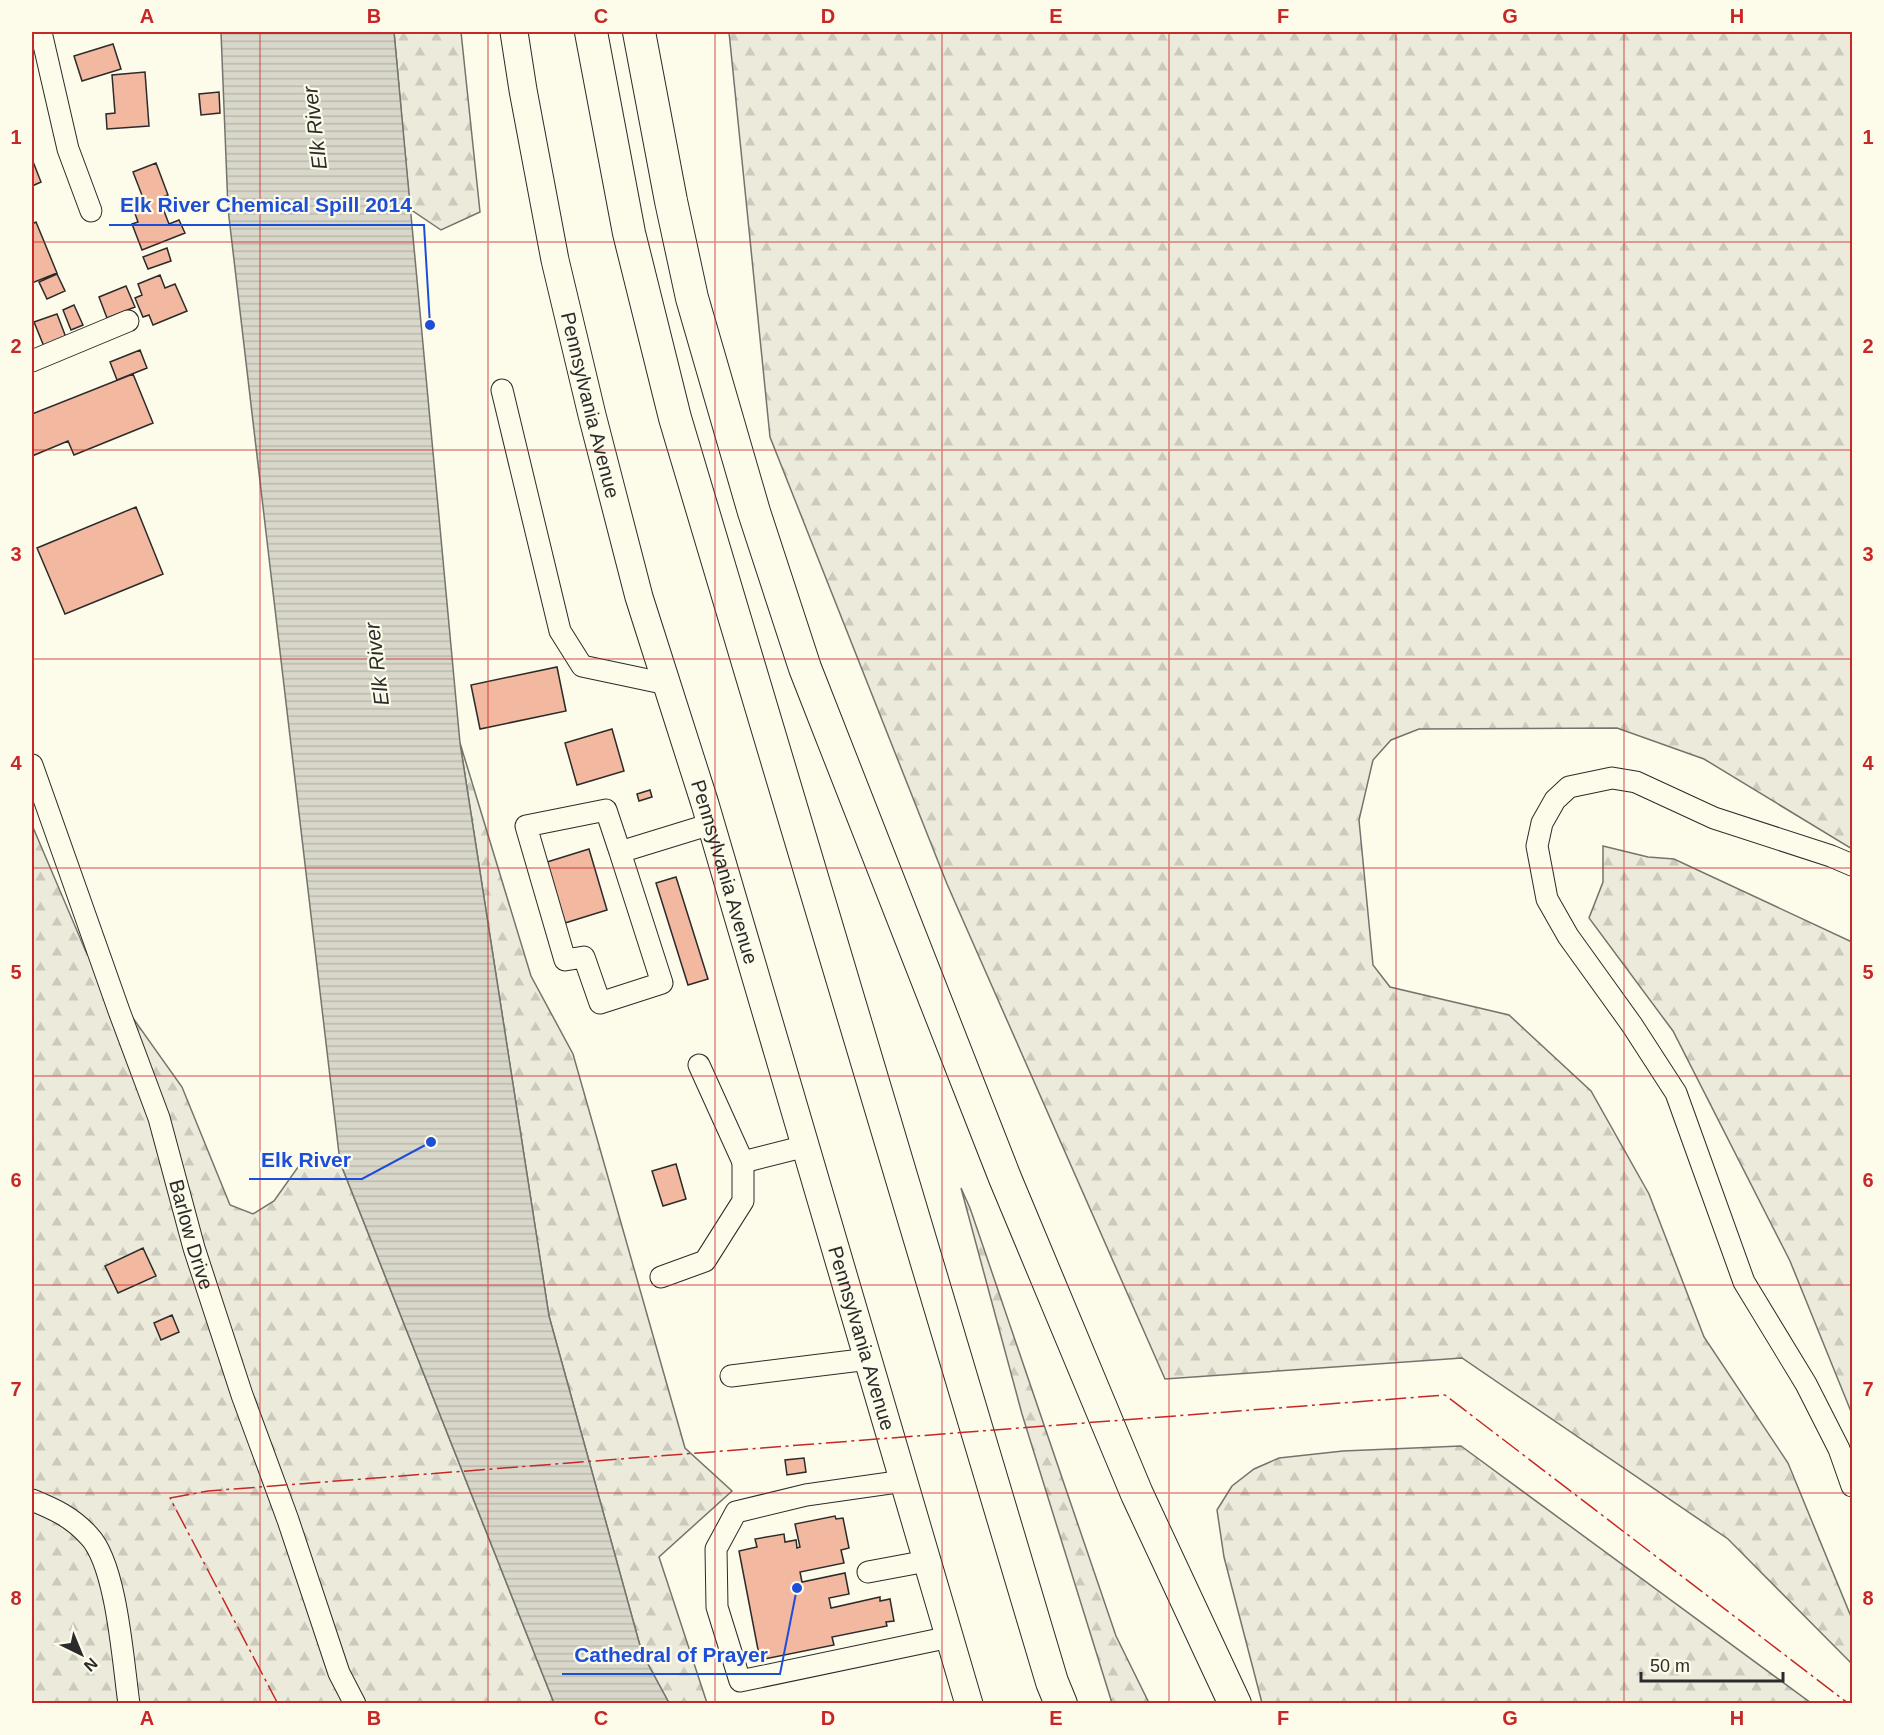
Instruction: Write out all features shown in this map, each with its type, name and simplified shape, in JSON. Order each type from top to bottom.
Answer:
[{"type":"highway","points":[[591,32],[629,233],[675,418],[1057,1696]]},
{"type":"highway","points":[[639,32],[692,298],[754,512],[806,668],[1005,1178],[1137,1494],[1219,1704]]},
{"type":"highway","points":[[1137,1494],[1235,1704]]},
{"type":"main road","name":"Pennsylvania Avenue","points":[[514,32],[558,271],[639,597],[711,824],[969,1704]]},
{"type":"street","points":[[41,32],[68,149],[91,211]]},
{"type":"street","points":[[32,361],[128,321]]},
{"type":"street","points":[[502,390],[560,631],[582,666],[667,684]]},
{"type":"street","name":"Barlow Drive","points":[[32,765],[159,1118],[194,1248],[242,1395],[288,1520],[339,1673],[355,1704]]},
{"type":"street","points":[[1852,865],[1714,818],[1636,783],[1612,778],[1569,787],[1556,800],[1542,823],[1537,846],[1547,899],[1568,936],[1632,1025],[1676,1094],[1744,1282],[1806,1384],[1839,1449],[1852,1486]]},
{"type":"street","points":[[606,810],[620,852],[662,983],[600,1003],[584,957],[565,960],[526,826],[606,810]]},
{"type":"street","points":[[620,852],[711,824]]},
{"type":"street","points":[[661,1277],[705,1262],[743,1201],[743,1162],[699,1065]]},
{"type":"street","points":[[743,1162],[806,1146]]},
{"type":"street","points":[[731,1376],[869,1359]]},
{"type":"street","points":[[904,1481],[806,1495],[736,1512],[717,1549],[717,1607],[731,1657],[740,1681],[950,1637]]},
{"type":"street","points":[[32,1500],[62,1512],[90,1537],[101,1554],[115,1603],[129,1704]]},
{"type":"street","points":[[868,1572],[927,1561]]},
{"type":"green space","points":[[394,32],[461,32],[480,212],[441,230],[410,209]]},
{"type":"green space","points":[[729,32],[1852,32],[1852,849],[1704,759],[1617,728],[1419,729],[1391,740],[1373,760],[1359,820],[1373,965],[1390,987],[1509,1015],[1591,1091],[1649,1194],[1704,1337],[1788,1463],[1852,1619],[1852,1664],[1728,1539],[1462,1358],[1165,1379],[947,884],[770,437]]},
{"type":"green space","points":[[460,743],[531,976],[573,1054],[685,1448],[732,1491],[659,1557],[707,1703],[669,1703],[642,1653],[549,1316]]},
{"type":"green space","points":[[32,825],[86,952],[182,1087],[230,1205],[253,1214],[274,1201],[303,1160],[340,1162],[554,1703],[32,1703]]},
{"type":"green space","points":[[1603,846],[1648,857],[1674,859],[1852,942],[1852,1414],[1790,1261],[1673,1031],[1589,918],[1603,882]]},
{"type":"green space","points":[[961,1188],[970,1208],[1116,1636],[1149,1703],[1112,1703],[1022,1414]]},
{"type":"green space","points":[[1461,1446],[1811,1703],[1262,1703],[1224,1557],[1217,1510],[1232,1486],[1254,1469],[1279,1458],[1343,1451]]},
{"type":"water","points":[[221,32],[394,32],[460,743],[549,1316],[642,1653],[669,1703],[554,1703],[340,1162],[228,209]]},
{"type":"building","points":[[113,44],[121,69],[82,81],[74,56]]},
{"type":"building","points":[[145,72],[149,126],[107,129],[106,114],[115,113],[112,75]]},
{"type":"building","points":[[219,92],[220,113],[201,115],[199,94]]},
{"type":"building","points":[[32,159],[41,182],[32,186]]},
{"type":"building","points":[[156,163],[168,195],[159,198],[169,224],[179,220],[185,233],[142,250],[132,224],[138,222],[133,208],[145,203],[133,172]]},
{"type":"building","points":[[36,222],[57,273],[32,283],[32,224]]},
{"type":"building","points":[[167,248],[171,261],[148,269],[143,257]]},
{"type":"building","points":[[57,274],[65,291],[47,299],[39,282]]},
{"type":"building","points":[[160,275],[165,288],[175,284],[187,311],[153,325],[149,315],[143,317],[135,298],[142,295],[138,284]]},
{"type":"building","points":[[126,286],[135,307],[107,318],[99,297]]},
{"type":"building","points":[[74,305],[83,325],[71,330],[63,310]]},
{"type":"building","points":[[57,314],[67,340],[45,349],[34,322]]},
{"type":"building","points":[[140,350],[147,368],[117,380],[110,362]]},
{"type":"building","points":[[133,374],[153,423],[74,455],[68,441],[32,456],[32,414]]},
{"type":"building","points":[[136,507],[163,574],[65,614],[37,548]]},
{"type":"building","points":[[557,667],[566,711],[480,729],[471,685]]},
{"type":"building","points":[[612,729],[624,771],[577,785],[565,743]]},
{"type":"building","points":[[650,790],[652,797],[639,801],[637,794]]},
{"type":"building","points":[[589,849],[607,910],[565,923],[547,862]]},
{"type":"building","points":[[676,877],[708,979],[688,985],[656,883]]},
{"type":"building","points":[[676,1164],[686,1199],[663,1206],[652,1171]]},
{"type":"building","points":[[143,1248],[156,1276],[118,1293],[105,1266]]},
{"type":"building","points":[[172,1315],[179,1332],[161,1340],[154,1323]]},
{"type":"building","points":[[804,1458],[806,1472],[787,1475],[785,1460]]},
{"type":"building","points":[[835,1516],[836,1519],[843,1518],[849,1548],[841,1550],[844,1563],[800,1572],[802,1582],[845,1573],[849,1594],[829,1598],[831,1608],[880,1597],[880,1601],[890,1599],[894,1621],[886,1622],[887,1626],[832,1637],[834,1645],[760,1660],[739,1551],[757,1547],[755,1539],[784,1534],[785,1542],[796,1540],[797,1548],[800,1547],[795,1524]]},
{"type":"power","points":[[278,1704],[170,1498],[208,1491],[1445,1395],[1849,1704]]},
{"type":"place","name":"Elk River Chemical Spill 2014","points":[[430,325]]},
{"type":"place","name":"Elk River","points":[[431,1142]]},
{"type":"place","name":"Cathedral of Prayer","points":[[797,1588]]}]
